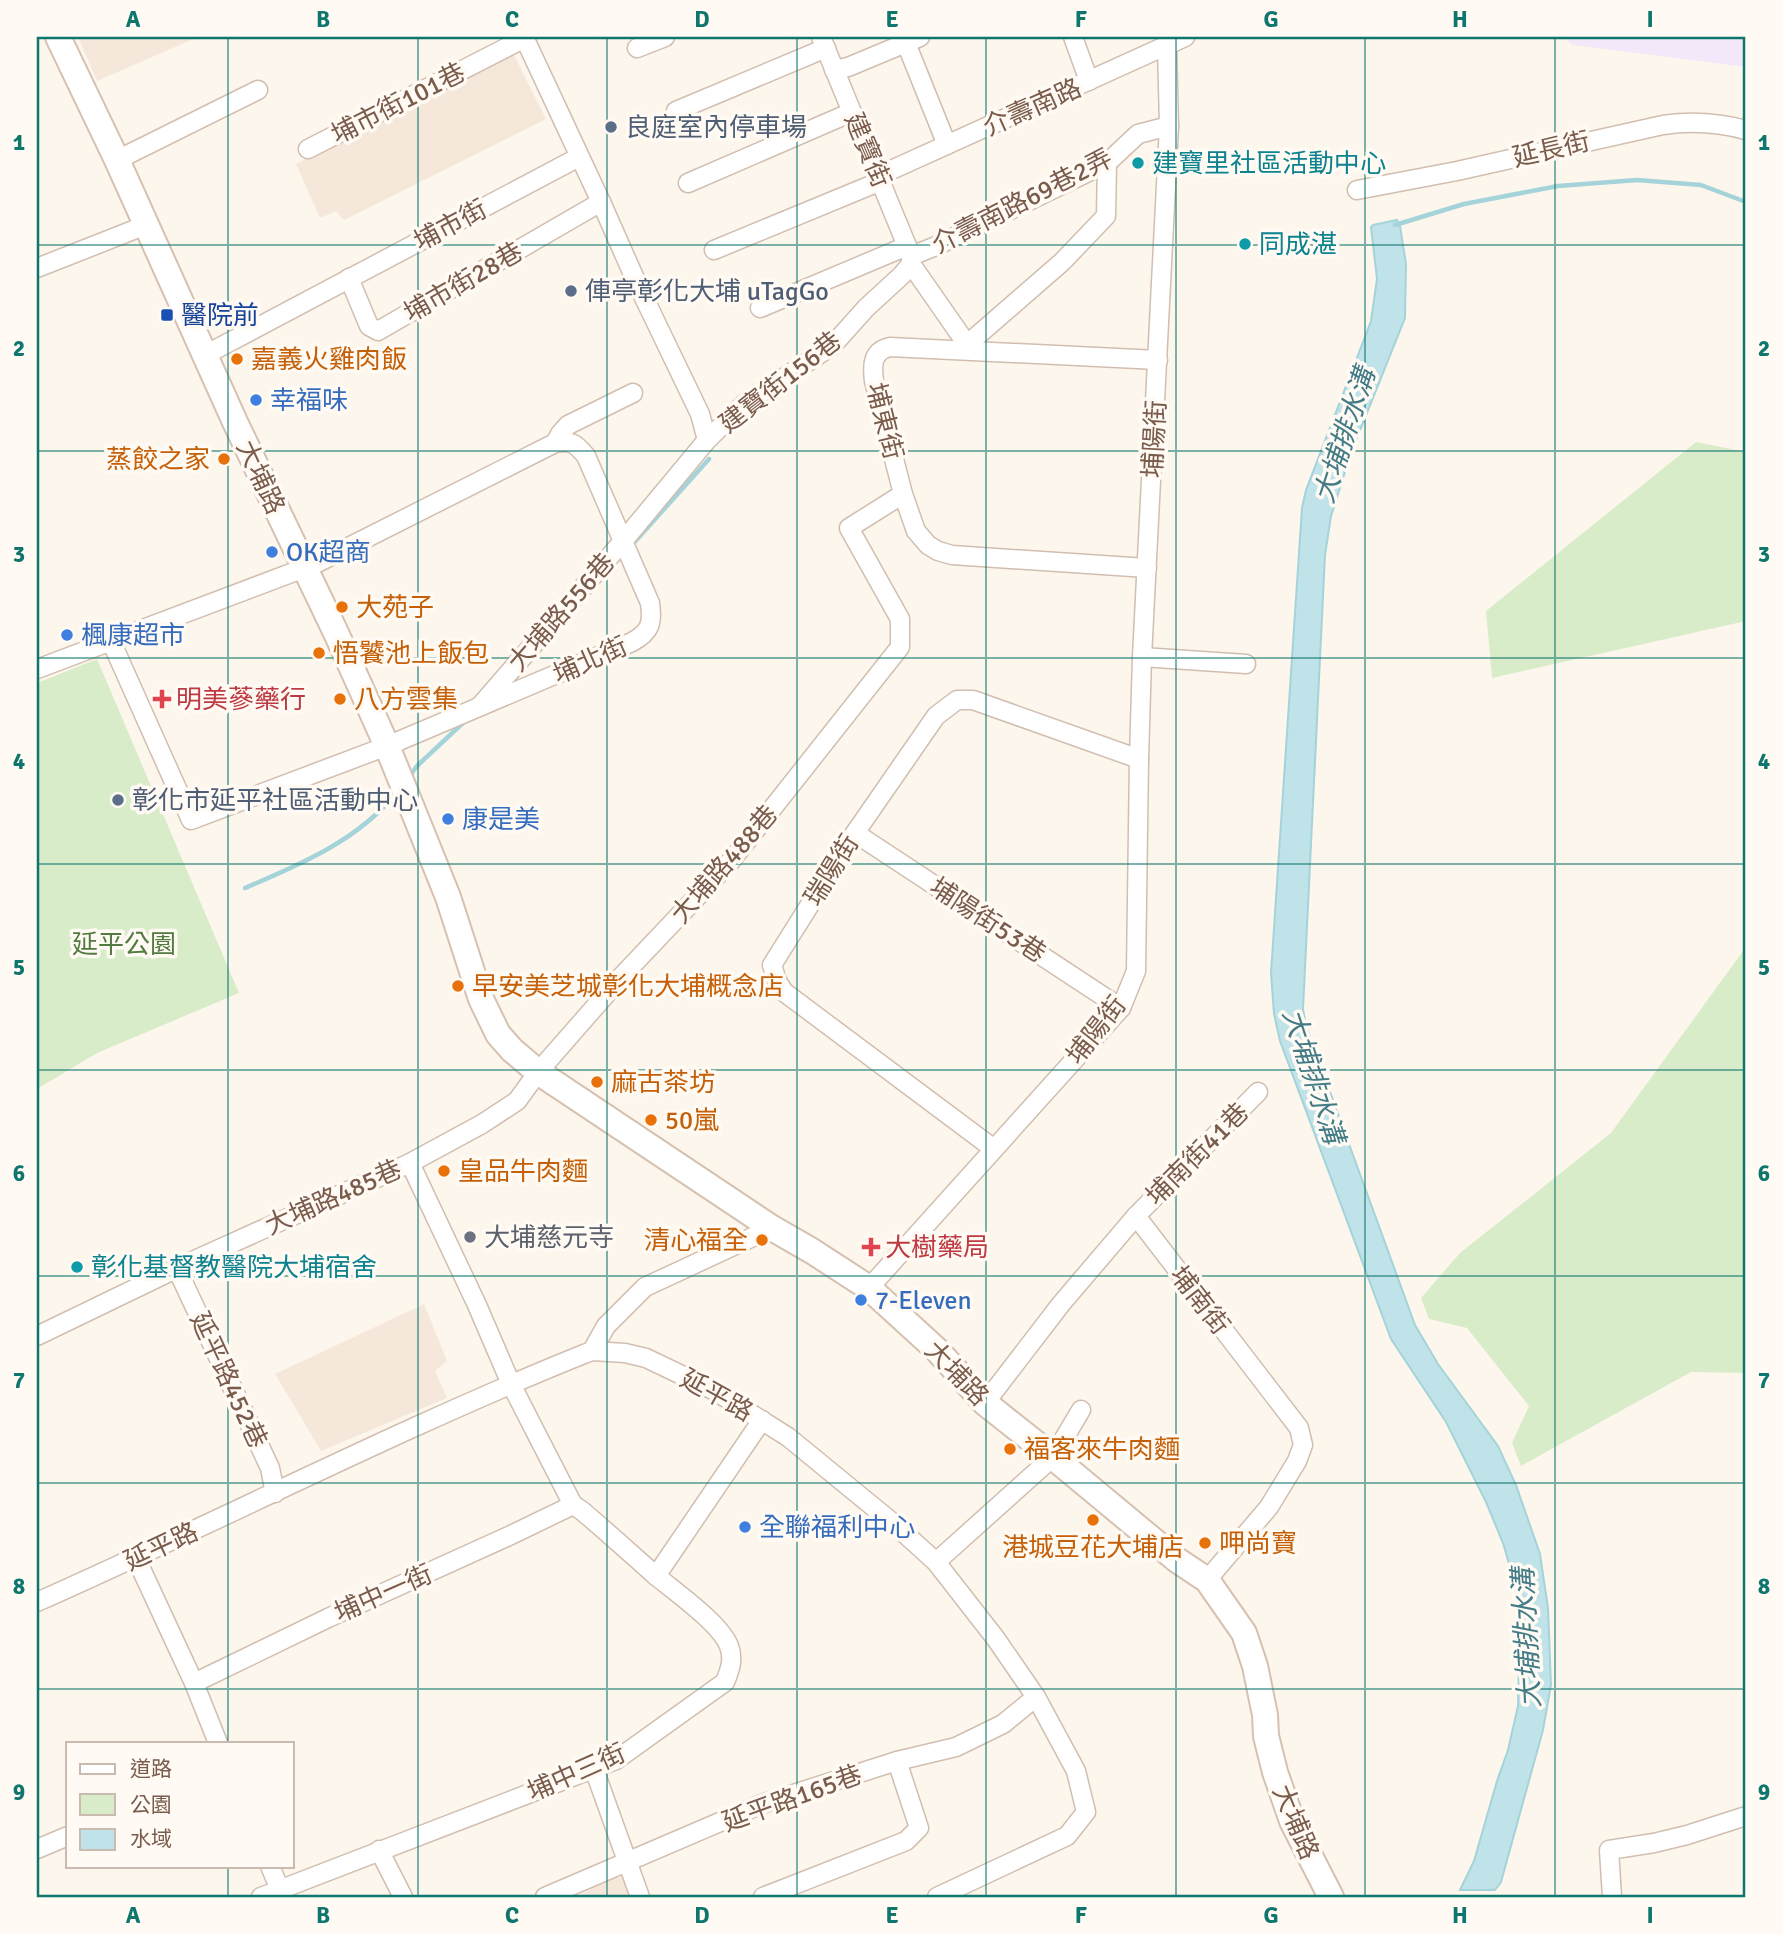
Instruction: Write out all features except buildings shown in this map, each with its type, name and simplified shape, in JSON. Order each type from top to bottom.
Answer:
[{"type":"main road","name":"大埔路","points":[[58,37],[387,746],[460,932],[481,999],[498,1034],[538,1072],[772,1228],[869,1288],[938,1351],[985,1403],[1177,1560],[1207,1580],[1244,1633],[1255,1666],[1265,1715],[1266,1736],[1275,1772],[1292,1821],[1331,1897]]},
{"type":"street","points":[[524,37],[700,414],[707,440]]},
{"type":"street","name":"埔市街101巷","points":[[308,149],[524,37]]},
{"type":"street","points":[[637,48],[665,37]]},
{"type":"street","points":[[1073,37],[1090,80]]},
{"type":"street","name":"介壽南路","points":[[714,250],[880,178],[1185,37]]},
{"type":"street","points":[[834,70],[848,67],[913,40],[947,145]]},
{"type":"street","points":[[676,111],[823,42]]},
{"type":"street","name":"建寶街","points":[[823,42],[910,255],[966,342],[970,342],[1062,262],[1106,216],[1107,163]]},
{"type":"street","name":"埔陽街","points":[[869,1288],[1121,1008],[1136,971],[1142,657],[1168,126],[1167,46]]},
{"type":"street","points":[[117,160],[258,90]]},
{"type":"street","points":[[688,183],[852,112]]},
{"type":"street","name":"延長街","points":[[1357,190],[1663,125],[1729,125],[1746,130]]},
{"type":"street","name":"介壽南路69巷2弄","points":[[760,308],[936,246],[1107,163],[1138,134],[1168,126]]},
{"type":"street","name":"埔市街","points":[[205,355],[579,157]]},
{"type":"street","name":"埔市街28巷","points":[[349,278],[369,326],[377,331],[601,202]]},
{"type":"street","points":[[37,268],[146,225]]},
{"type":"street","name":"建寶街156巷","points":[[707,440],[743,405],[833,345],[866,308],[902,275],[910,255]]},
{"type":"street","name":"埔東街","points":[[1147,568],[952,555],[928,545],[916,531],[903,494],[872,368],[875,356],[881,349],[890,346],[1158,360]]},
{"type":"street","points":[[37,669],[304,569],[555,443],[568,425],[632,393]]},
{"type":"street","name":"大埔路556巷","points":[[111,640],[191,820],[387,746],[478,708],[707,440]]},
{"type":"street","name":"埔北街","points":[[478,708],[632,642],[645,635],[650,624],[650,603],[586,456],[577,445],[566,441],[555,443]]},
{"type":"street","name":"大埔路488巷","points":[[538,1072],[622,976],[730,862],[901,647],[901,619],[849,528],[903,494]]},
{"type":"street","points":[[1142,657],[1246,664]]},
{"type":"street","name":"瑞陽街","points":[[994,1149],[784,992],[772,965],[855,833],[936,716],[957,701],[973,700],[1139,759]]},
{"type":"street","name":"埔陽街53巷","points":[[855,833],[1121,1008]]},
{"type":"street","name":"大埔路485巷","points":[[37,1336],[410,1163],[482,1124],[517,1101],[538,1072]]},
{"type":"street","name":"埔南街41巷","points":[[1136,1216],[1258,1092]]},
{"type":"street","points":[[410,1163],[463,1273],[510,1384],[573,1505]]},
{"type":"street","points":[[985,1403],[1061,1304],[1136,1216]]},
{"type":"street","name":"埔南街","points":[[1136,1216],[1299,1428],[1303,1445],[1297,1461],[1269,1507],[1207,1580]]},
{"type":"street","points":[[592,1351],[606,1326],[645,1287],[772,1228]]},
{"type":"street","name":"延平路452巷","points":[[177,1269],[270,1468],[275,1493]]},
{"type":"street","name":"延平路","points":[[37,1602],[510,1384],[592,1351],[625,1353],[646,1358],[715,1391],[788,1437],[936,1562],[996,1639],[1036,1697],[1076,1771],[1086,1812],[1067,1836],[937,1897]]},
{"type":"street","points":[[936,1562],[1053,1457],[1081,1410]]},
{"type":"street","points":[[656,1576],[762,1420]]},
{"type":"street","name":"埔中三街","points":[[261,1897],[281,1893],[379,1850],[616,1760],[725,1682],[732,1666],[730,1647],[725,1638],[582,1510],[573,1505]]},
{"type":"street","name":"埔中一街","points":[[194,1683],[573,1505]]},
{"type":"street","points":[[136,1558],[194,1683],[218,1742]]},
{"type":"street","name":"延平路165巷","points":[[545,1897],[762,1804],[897,1761],[956,1747],[1003,1724],[1036,1697]]},
{"type":"street","points":[[763,1897],[906,1841],[919,1828],[897,1761]]},
{"type":"street","points":[[594,1769],[640,1897]]},
{"type":"street","points":[[1612,1897],[1609,1850],[1654,1843],[1746,1816]]},
{"type":"street","points":[[37,1849],[66,1837]]},
{"type":"street","points":[[379,1850],[403,1897]]},
{"type":"street","points":[[271,1868],[281,1893]]},
{"type":"shaded area","points":[[78,37],[198,37],[97,81]]},
{"type":"shaded area","points":[[1563,37],[1746,37],[1746,67],[1573,45]]},
{"type":"shaded area","points":[[512,51],[546,119],[344,220],[336,211],[320,218],[296,164]]},
{"type":"shaded area","points":[[424,1304],[447,1361],[435,1371],[447,1398],[321,1451],[275,1374]]},
{"type":"shaded area","points":[[623,1877],[632,1897],[577,1897],[611,1878]]},
{"type":"green space","points":[[1696,442],[1746,452],[1746,621],[1492,678],[1486,611]]},
{"type":"green space","name":"延平公園","points":[[97,659],[239,993],[97,1053],[37,1089],[37,683]]},
{"type":"green space","points":[[1746,947],[1746,1373],[1691,1372],[1521,1466],[1512,1443],[1529,1406],[1467,1328],[1429,1319],[1421,1298],[1460,1253],[1611,1133]]},
{"type":"water","name":"大埔排水溝","points":[[1397,220],[1406,264],[1405,318],[1351,453],[1331,516],[1325,555],[1303,1009],[1306,1026],[1415,1325],[1438,1364],[1498,1446],[1516,1485],[1540,1554],[1548,1608],[1551,1685],[1543,1730],[1501,1882],[1495,1890],[1460,1890],[1474,1861],[1508,1750],[1518,1706],[1520,1616],[1514,1581],[1503,1543],[1486,1502],[1446,1422],[1391,1339],[1280,1041],[1274,1014],[1271,973],[1302,508],[1306,490],[1371,321],[1377,279],[1371,227]]},
{"type":"waterway","points":[[1395,225],[1464,204],[1558,186],[1637,180],[1701,185],[1746,202]]},
{"type":"waterway","points":[[631,546],[709,459]]},
{"type":"waterway","points":[[408,778],[417,766],[466,720]]},
{"type":"waterway","points":[[245,888],[327,850],[381,810],[396,793]]},
{"type":"place","name":"良庭室內停車場","points":[[611,127]]},
{"type":"place","name":"建寶里社區活動中心","points":[[1138,163]]},
{"type":"place","name":"同成湛","points":[[1245,244]]},
{"type":"place","name":"俥亭彰化大埔 uTagGo","points":[[571,291]]},
{"type":"place","name":"醫院前","points":[[167,315]]},
{"type":"place","name":"嘉義火雞肉飯","points":[[237,359]]},
{"type":"place","name":"幸福味","points":[[256,400]]},
{"type":"place","name":"蒸餃之家","points":[[224,459]]},
{"type":"place","name":"OK超商","points":[[272,552]]},
{"type":"place","name":"大苑子","points":[[342,607]]},
{"type":"place","name":"楓康超市","points":[[67,635]]},
{"type":"place","name":"悟饕池上飯包","points":[[319,653]]},
{"type":"place","name":"明美蔘藥行","points":[[162,699]]},
{"type":"place","name":"八方雲集","points":[[340,699]]},
{"type":"place","name":"彰化市延平社區活動中心","points":[[118,800]]},
{"type":"place","name":"康是美","points":[[448,819]]},
{"type":"place","name":"早安美芝城彰化大埔概念店","points":[[458,986]]},
{"type":"place","name":"麻古茶坊","points":[[597,1082]]},
{"type":"place","name":"50嵐","points":[[651,1120]]},
{"type":"place","name":"皇品牛肉麵","points":[[444,1171]]},
{"type":"place","name":"大埔慈元寺","points":[[470,1237]]},
{"type":"place","name":"清心福全","points":[[762,1240]]},
{"type":"place","name":"大樹藥局","points":[[871,1247]]},
{"type":"place","name":"彰化基督教醫院大埔宿舍","points":[[77,1267]]},
{"type":"place","name":"7-Eleven","points":[[861,1300]]},
{"type":"place","name":"福客來牛肉麵","points":[[1010,1449]]},
{"type":"place","name":"港城豆花大埔店","points":[[1093,1520]]},
{"type":"place","name":"全聯福利中心","points":[[745,1527]]},
{"type":"place","name":"呷尚寶","points":[[1205,1543]]}]
